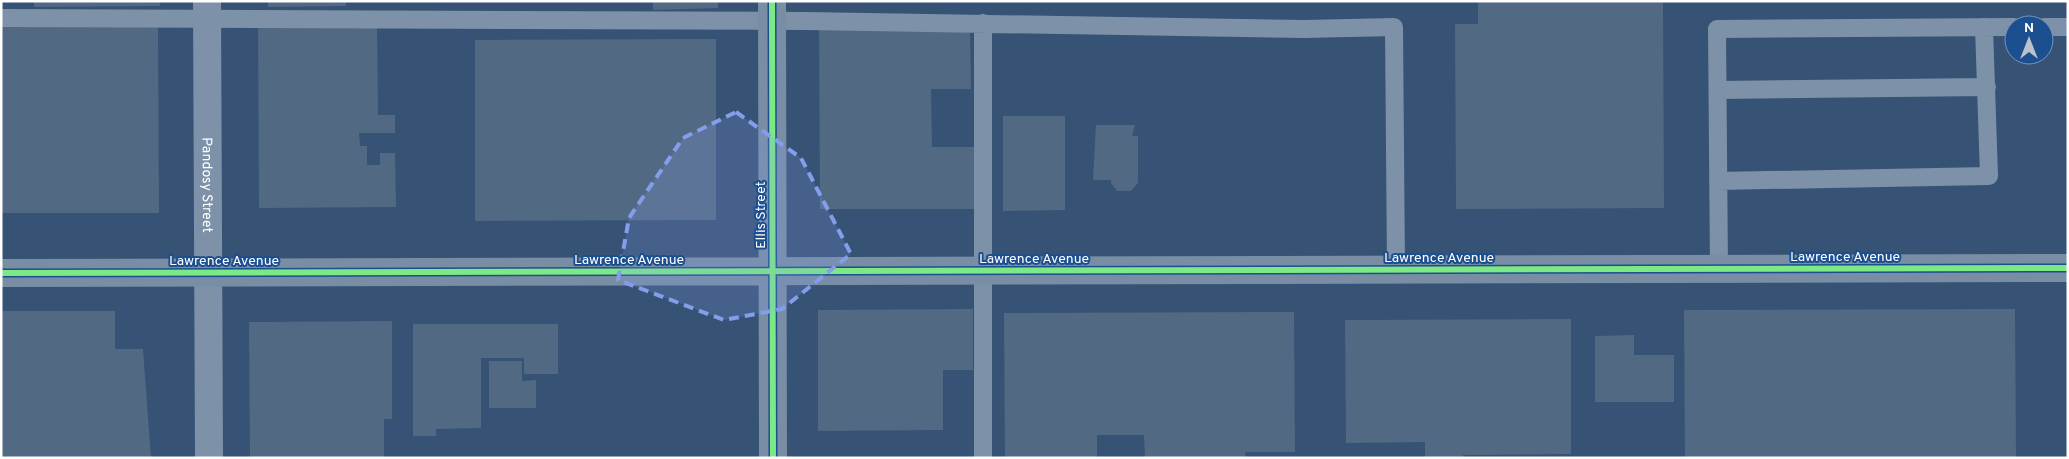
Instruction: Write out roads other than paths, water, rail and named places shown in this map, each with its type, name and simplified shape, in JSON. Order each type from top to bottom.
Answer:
[{"type":"street","name":"Pandosy Street","points":[[207,10],[209,458]]},
{"type":"street","name":"Ellis Street","points":[[773,11],[773,458]]},
{"type":"street","name":"Lawrence Avenue","points":[[1,273],[2068,268]]},
{"type":"lane","points":[[1,18],[207,10],[773,11],[983,23],[1304,29],[1394,27],[1396,270]]},
{"type":"lane","points":[[983,23],[983,458]]},
{"type":"lane","points":[[2054,27],[2068,26]]},
{"type":"lane","points":[[1718,181],[1990,176],[1984,27]]},
{"type":"lane","points":[[1719,269],[1717,29],[2004,27]]},
{"type":"lane","points":[[1718,90],[1987,87]]}]
